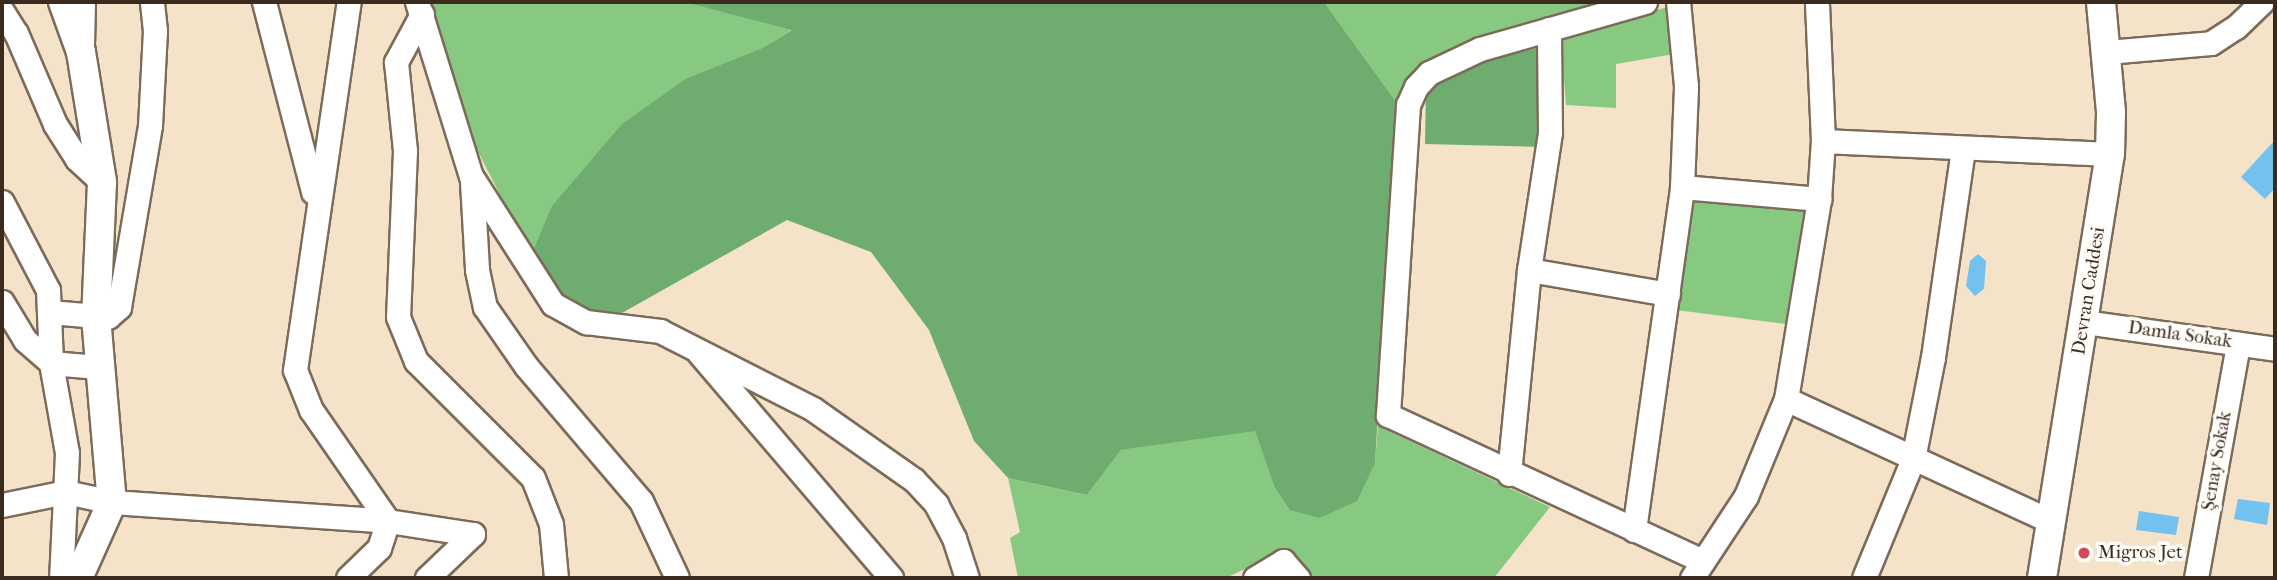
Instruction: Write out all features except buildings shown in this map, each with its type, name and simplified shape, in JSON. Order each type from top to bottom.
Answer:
[{"type":"main road","points":[[63,2],[81,52],[102,182],[96,317],[98,367],[112,502],[78,578]]},
{"type":"main road","name":"Devran Caddesi","points":[[2042,578],[2110,154],[2107,52],[2101,2]]},
{"type":"street","points":[[81,52],[83,2]]},
{"type":"street","points":[[50,312],[96,317],[114,315],[119,307],[150,125],[155,31],[152,2]]},
{"type":"street","points":[[264,2],[316,202]]},
{"type":"street","points":[[349,2],[296,340],[297,381],[311,410],[388,521]]},
{"type":"street","points":[[1645,2],[1549,29],[1447,63],[1416,87],[1408,105],[1388,415],[1509,474],[1634,530],[1698,570],[1746,496],[1786,399],[1819,199],[1824,141],[1817,2]]},
{"type":"street","points":[[1634,530],[1682,187],[1686,86],[1678,2]]},
{"type":"street","points":[[2107,52],[2211,43],[2262,2]]},
{"type":"street","points":[[420,8],[471,176],[477,270],[485,307],[526,366],[641,501],[677,578]]},
{"type":"street","points":[[420,8],[396,62],[405,151],[398,317],[416,361],[533,478],[551,524],[556,578]]},
{"type":"street","points":[[2,11],[16,33],[55,124],[77,159],[102,182]]},
{"type":"street","points":[[1509,474],[1529,270],[1550,132],[1549,29]]},
{"type":"street","points":[[1824,141],[2110,154]]},
{"type":"street","points":[[1864,578],[1913,459],[1933,357],[1963,148]]},
{"type":"street","points":[[471,176],[553,304],[586,322],[638,326],[693,345],[813,409],[914,480],[947,520],[967,578]]},
{"type":"street","points":[[1682,187],[1819,199]]},
{"type":"street","points":[[2,202],[43,276],[50,312],[51,363],[67,453],[61,578]]},
{"type":"street","points":[[1529,270],[1668,294]]},
{"type":"street","points":[[2,303],[25,340],[51,363],[98,367]]},
{"type":"street","name":"Damla Sokak","points":[[2084,322],[2275,349]]},
{"type":"street","name":"Şenay Sokak","points":[[2196,578],[2238,344]]},
{"type":"street","points":[[693,345],[891,578]]},
{"type":"street","points":[[1786,399],[2050,521]]},
{"type":"street","points":[[2,505],[66,492],[112,502],[388,521],[473,534],[427,578]]},
{"type":"street","points":[[348,578],[379,548],[388,521]]},
{"type":"street","points":[[1255,578],[1283,561],[1298,578]]},
{"type":"green space","points":[[431,2],[684,2],[793,29],[762,48],[687,78],[531,256],[459,114]]},
{"type":"green space","points":[[684,2],[1324,2],[1397,103],[1375,463],[1357,501],[1320,518],[1290,510],[1274,486],[1255,431],[1121,450],[1087,495],[1008,478],[974,441],[929,330],[871,252],[787,220],[622,313],[584,309],[563,301],[531,256],[552,206],[622,124],[687,78],[762,48],[792,30]]},
{"type":"green space","points":[[1324,2],[1604,2],[1432,60],[1410,75],[1397,103]]},
{"type":"green space","points":[[1668,7],[1674,54],[1616,64],[1616,108],[1566,105],[1561,35]]},
{"type":"green space","points":[[1542,47],[1542,147],[1425,144],[1426,89],[1460,67]]},
{"type":"green space","points":[[1692,196],[1805,207],[1786,324],[1676,310]]},
{"type":"green space","points":[[1378,426],[1550,507],[1494,578],[1314,578],[1288,548],[1226,578],[1018,578],[1010,538],[1020,532],[1008,478],[1087,495],[1121,450],[1255,430],[1274,486],[1375,463]]},
{"type":"water","points":[[2275,140],[2275,188],[2265,199],[2241,177]]},
{"type":"water","points":[[1978,254],[1986,261],[1984,289],[1975,296],[1966,286],[1970,261]]},
{"type":"water","points":[[2238,499],[2270,503],[2267,525],[2234,519]]},
{"type":"water","points":[[2139,511],[2179,517],[2176,535],[2136,530]]},
{"type":"place","name":"Migros Jet","points":[[2084,553]]}]
